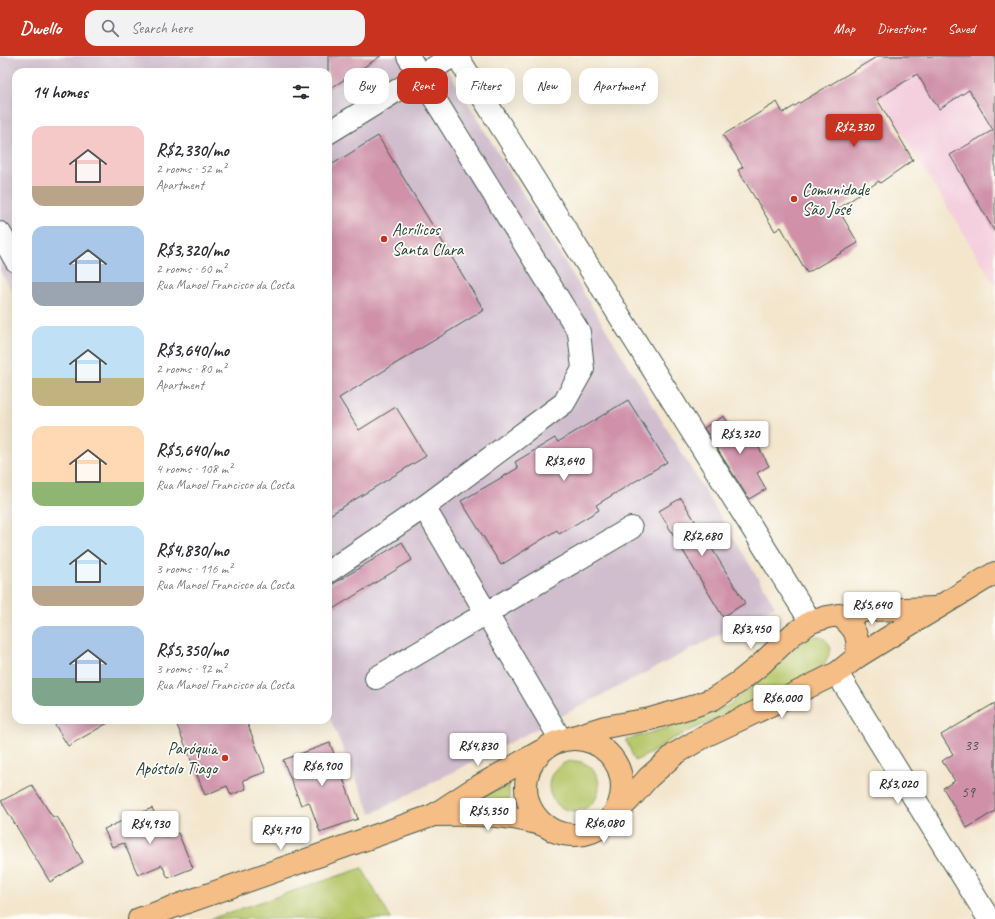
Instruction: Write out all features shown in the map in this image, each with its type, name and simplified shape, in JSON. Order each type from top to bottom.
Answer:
[{"type":"main road","points":[[434,816],[459,814],[511,817],[529,820],[546,826],[559,833],[576,835],[592,832],[605,824],[648,778],[674,754],[705,736],[837,673],[857,657],[995,573]]},
{"type":"main road","points":[[149,917],[434,816],[472,790],[552,744],[605,727],[650,719],[712,699],[739,682],[760,665],[793,634],[811,622],[827,617],[871,610],[937,608]]},
{"type":"main road","points":[[839,615],[849,623],[856,633],[858,644],[857,657]]},
{"type":"main road","points":[[565,739],[585,739],[600,745],[611,755],[619,768],[622,783],[620,804],[615,814]]},
{"type":"main road","points":[[542,751],[531,764],[526,780],[527,797],[533,813],[546,826]]},
{"type":"street","points":[[408,56],[416,68]]},
{"type":"street","points":[[434,68],[453,56]]},
{"type":"street","points":[[457,56],[811,622]]},
{"type":"street","points":[[332,132],[397,91]]},
{"type":"street","points":[[332,569],[424,507],[564,403],[583,369],[579,332],[438,104]]},
{"type":"street","points":[[0,233],[12,254]]},
{"type":"street","points":[[424,507],[487,614],[565,739]]},
{"type":"street","points":[[376,678],[632,528]]},
{"type":"street","points":[[837,673],[989,919]]},
{"type":"shaded area","points":[[0,56],[439,56],[446,68],[397,68],[397,104],[448,104],[448,71],[456,84],[456,104],[468,104],[775,606],[371,814],[332,723],[332,68],[12,68],[12,290],[0,271]]},
{"type":"shaded area","points":[[855,56],[995,56],[995,285]]},
{"type":"green space","points":[[812,636],[824,639],[831,649],[826,662],[821,667],[790,685],[672,739],[655,751],[635,761],[626,740],[709,715],[729,705],[766,675],[796,647]]},
{"type":"green space","points":[[569,761],[579,761],[592,768],[599,781],[599,791],[592,804],[579,811],[569,811],[560,807],[553,800],[549,791],[549,781],[553,772],[560,765]]},
{"type":"green space","points":[[509,785],[509,802],[463,805]]},
{"type":"green space","points":[[362,868],[391,919],[210,919]]},
{"type":"building","points":[[328,56],[381,56],[362,68],[344,68],[344,80],[332,87],[332,68],[328,68]]},
{"type":"building","points":[[878,56],[995,56],[995,232],[950,155],[993,130],[969,90],[939,109],[917,74],[877,99],[913,160],[880,183],[879,181],[838,209],[858,243],[807,273],[781,227],[775,231],[738,170],[743,167],[723,135],[777,102],[783,113]]},
{"type":"building","name":"Acrílicos Santa Clara","points":[[378,136],[484,310],[339,398],[359,430],[396,407],[426,456],[332,514],[332,165]]},
{"type":"building","points":[[628,400],[667,462],[596,505],[599,510],[559,534],[557,530],[501,565],[461,501],[518,468],[515,462],[555,438],[558,442]]},
{"type":"building","points":[[724,416],[733,432],[746,424],[769,466],[757,473],[766,489],[749,499],[704,428]]},
{"type":"building","points":[[681,498],[745,603],[723,617],[659,511]]},
{"type":"building","points":[[402,542],[412,560],[332,610],[332,585]]},
{"type":"building","points":[[995,703],[995,811],[967,828],[943,788],[955,781],[942,761],[953,754],[941,735]]},
{"type":"building","points":[[54,724],[106,724],[68,746]]},
{"type":"building","name":"Paróquia Apóstolo Tiago","points":[[177,724],[248,724],[266,772],[243,780],[246,789],[231,795],[227,786],[205,795]]},
{"type":"building","points":[[330,743],[358,819],[320,832],[309,802],[301,805],[283,760]]},
{"type":"building","points":[[32,785],[52,816],[58,818],[83,862],[50,882],[1,801]]},
{"type":"building","points":[[152,808],[166,837],[178,833],[193,868],[168,878],[162,865],[138,875],[124,843],[112,847],[104,829]]},
{"type":"place","name":"Comunidade São José","points":[[794,199]]},
{"type":"place","name":"Acrílicos Santa Clara","points":[[384,239]]},
{"type":"place","name":"Paróquia Apóstolo Tiago","points":[[225,758]]}]
